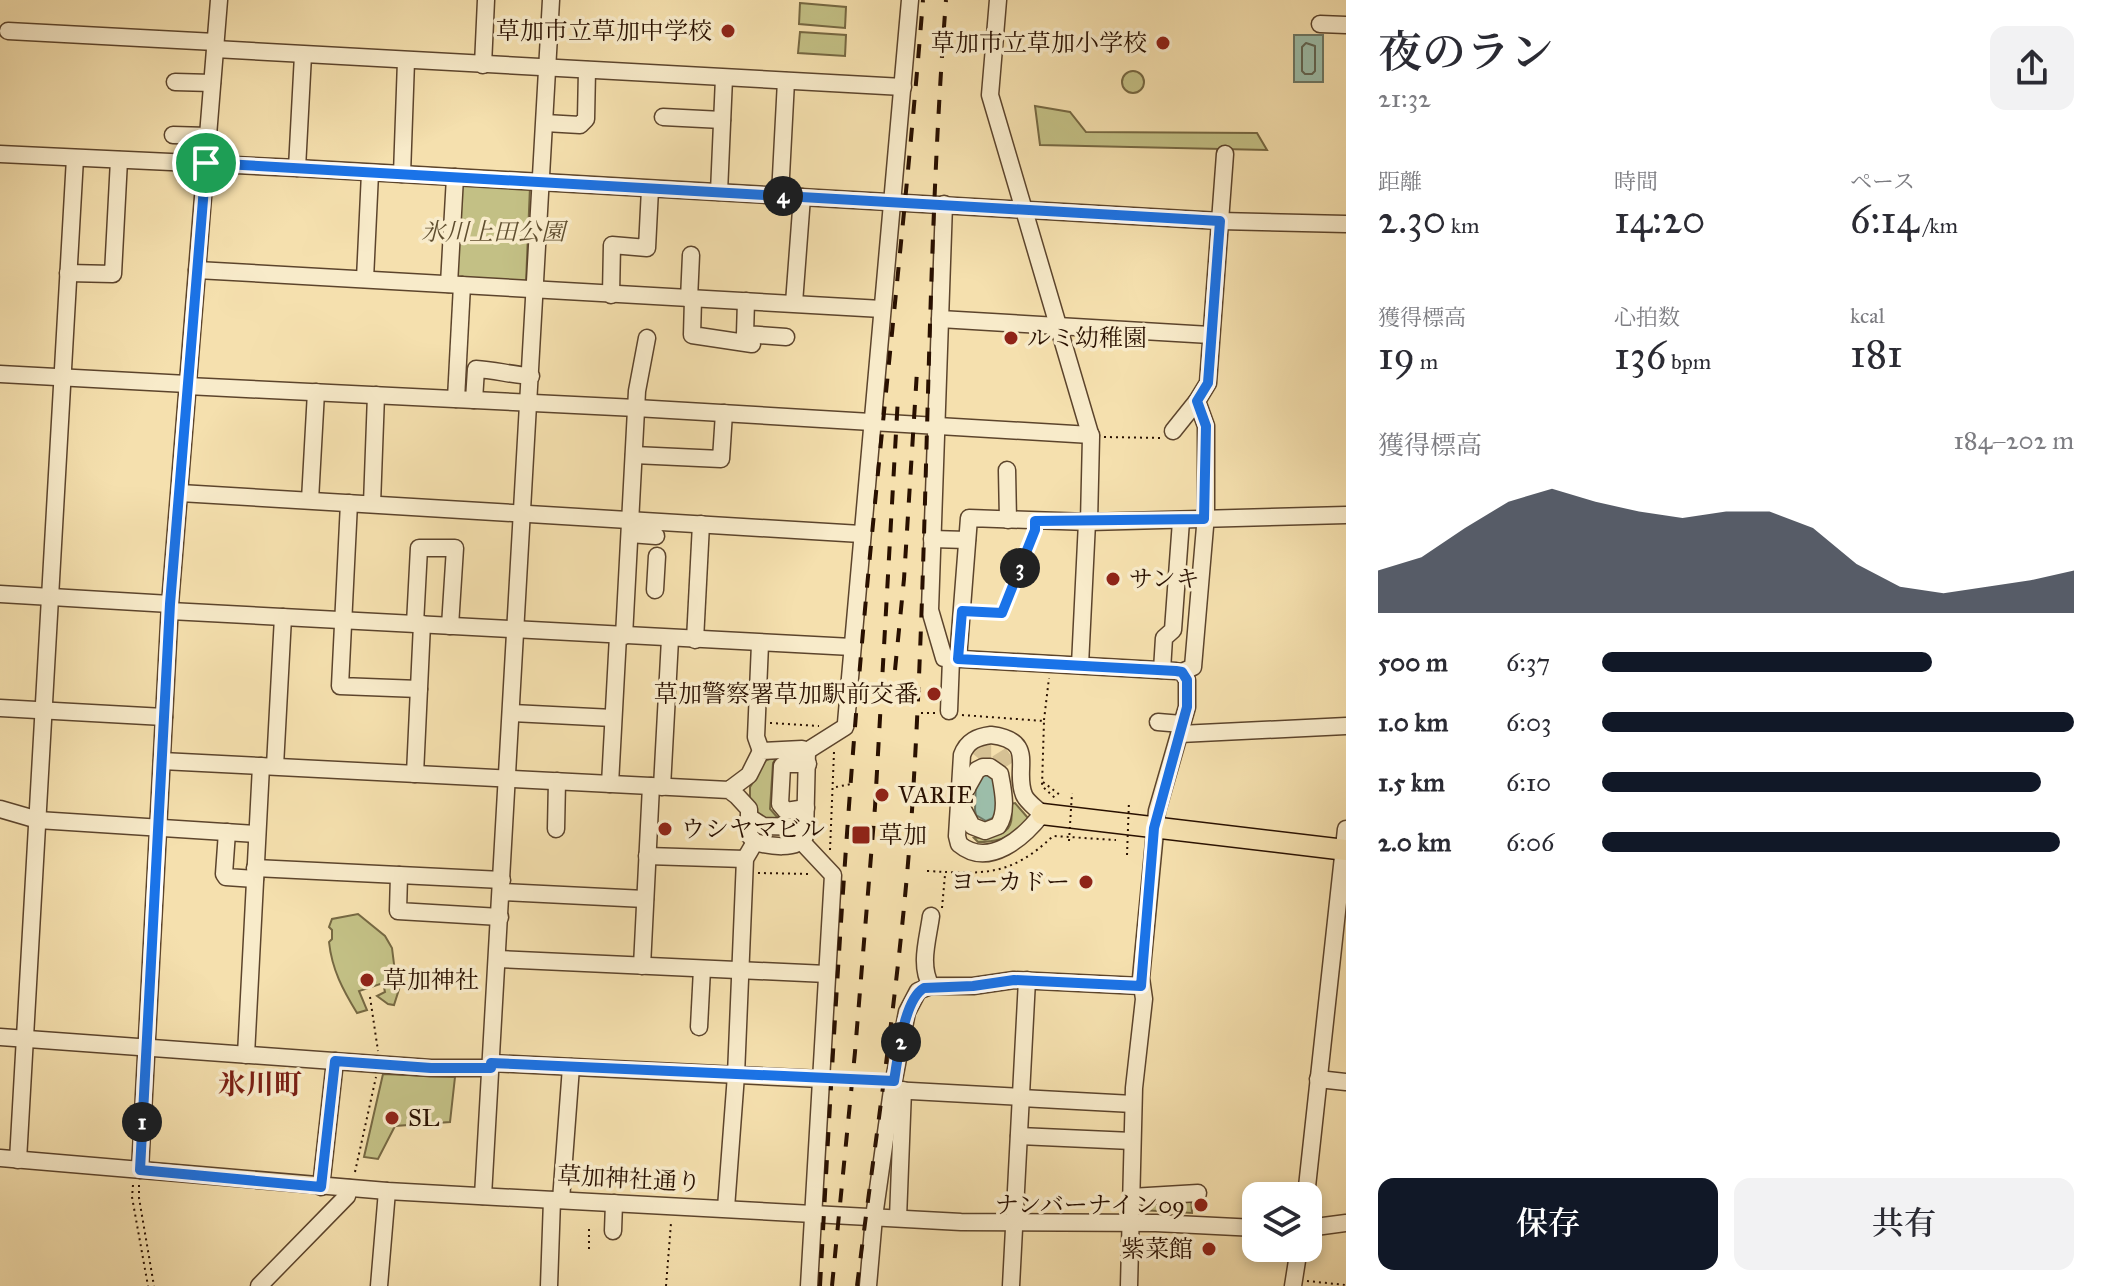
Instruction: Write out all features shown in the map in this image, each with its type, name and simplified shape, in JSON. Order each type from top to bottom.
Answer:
[{"type":"main road","points":[[1042,814],[1154,828],[1345,843]]},
{"type":"street","points":[[140,1176],[170,608],[219,0]]},
{"type":"street","points":[[483,65],[486,0]]},
{"type":"street","points":[[483,1196],[551,0]]},
{"type":"street","points":[[806,808],[786,811],[782,808],[782,766],[807,758],[845,727],[910,0]]},
{"type":"street","points":[[998,0],[990,95],[1091,436],[1080,665]]},
{"type":"street","points":[[1320,24],[1346,25]]},
{"type":"street","points":[[8,31],[303,55],[903,87]]},
{"type":"street","points":[[297,168],[303,55]]},
{"type":"street","points":[[402,174],[406,61]]},
{"type":"street","points":[[545,123],[580,125],[586,119],[587,70]]},
{"type":"street","points":[[719,192],[724,78]]},
{"type":"street","points":[[719,192],[724,78]]},
{"type":"street","points":[[780,195],[786,81]]},
{"type":"street","points":[[175,82],[212,83]]},
{"type":"street","points":[[663,117],[722,120]]},
{"type":"street","points":[[0,154],[119,160],[171,149],[208,136]]},
{"type":"street","points":[[171,149],[206,163],[1220,221],[1346,224]]},
{"type":"street","points":[[1173,431],[1208,383],[1225,154]]},
{"type":"street","points":[[18,1160],[75,158]]},
{"type":"street","points":[[68,273],[113,274],[119,160]]},
{"type":"street","points":[[365,279],[370,173]]},
{"type":"street","points":[[455,177],[456,399]]},
{"type":"street","points":[[611,295],[612,245],[647,248],[650,189]]},
{"type":"street","points":[[794,303],[802,197]]},
{"type":"street","points":[[944,204],[930,610],[944,658],[1182,672],[1193,667],[1204,519],[1206,426],[1197,401]]},
{"type":"street","points":[[691,255],[692,335],[752,344]]},
{"type":"street","points":[[197,270],[882,309]]},
{"type":"street","points":[[746,301],[745,334],[786,337]]},
{"type":"street","points":[[940,319],[1210,335]]},
{"type":"street","points":[[610,784],[613,718],[628,575],[636,408],[647,338]]},
{"type":"street","points":[[474,400],[476,369],[531,376]]},
{"type":"street","points":[[0,374],[872,421],[1091,436]]},
{"type":"street","points":[[310,500],[316,392]]},
{"type":"street","points":[[372,504],[376,395]]},
{"type":"street","points":[[634,455],[721,459],[724,413]]},
{"type":"street","points":[[1007,470],[1008,520]]},
{"type":"street","points":[[180,493],[523,512],[631,527],[701,524],[861,534]]},
{"type":"street","points":[[349,503],[340,686],[419,689]]},
{"type":"street","points":[[949,713],[962,611],[969,518],[1088,522],[1346,515]]},
{"type":"street","points":[[1162,670],[1164,638],[1173,630],[1181,521]]},
{"type":"street","points":[[695,640],[701,524]]},
{"type":"street","points":[[631,527],[656,536]]},
{"type":"street","points":[[932,539],[967,540]]},
{"type":"street","points":[[415,774],[419,689],[419,548],[455,548],[450,626]]},
{"type":"street","points":[[628,575],[656,584],[657,556]]},
{"type":"street","points":[[0,594],[283,617],[852,647]]},
{"type":"street","points":[[246,1055],[257,834],[268,766],[283,617]]},
{"type":"street","points":[[642,966],[647,856],[657,787],[670,639]]},
{"type":"street","points":[[760,644],[756,737],[761,751],[749,775],[749,835],[755,842],[795,846],[803,835],[807,758],[802,749],[761,751]]},
{"type":"street","points":[[1129,1286],[1133,1104],[1144,999],[1141,986],[1154,828],[1187,707],[1187,680],[1182,672]]},
{"type":"street","points":[[0,708],[164,717]]},
{"type":"street","points":[[512,713],[613,718]]},
{"type":"street","points":[[1158,722],[1181,729],[1346,726]]},
{"type":"street","points":[[1011,771],[1018,794],[1042,814],[1028,832],[1013,843],[992,851],[972,852],[959,844],[964,749],[973,739],[1001,736],[1019,748],[1023,758],[1022,788],[1025,798]]},
{"type":"street","points":[[162,761],[729,790],[744,801],[749,813],[763,826],[803,835],[833,875],[809,1286]]},
{"type":"street","points":[[729,790],[749,775]]},
{"type":"street","points":[[556,829],[557,781]]},
{"type":"street","points":[[0,809],[38,820],[257,834]]},
{"type":"street","points":[[227,832],[226,877],[255,873],[399,875],[645,899]]},
{"type":"street","points":[[726,1208],[736,1075],[745,859],[755,842]]},
{"type":"street","points":[[1307,1182],[1341,912],[1345,843]]},
{"type":"street","points":[[647,856],[745,859]]},
{"type":"street","points":[[399,875],[398,911],[500,917]]},
{"type":"street","points":[[931,916],[924,964],[931,986]]},
{"type":"street","points":[[497,959],[827,974]]},
{"type":"street","points":[[699,1027],[702,969]]},
{"type":"street","points":[[868,1286],[874,1217],[907,1012],[918,991],[931,986],[973,986],[1027,980],[1141,986]]},
{"type":"street","points":[[1011,1286],[1027,980]]},
{"type":"street","points":[[0,1037],[431,1068],[491,1065],[571,1067],[821,1079]]},
{"type":"street","points":[[321,1187],[335,1061]]},
{"type":"street","points":[[549,1286],[571,1067]]},
{"type":"street","points":[[1318,1079],[1346,1082]]},
{"type":"street","points":[[896,1087],[1133,1104]]},
{"type":"street","points":[[896,1087],[898,1218]]},
{"type":"street","points":[[1019,1136],[1132,1141]]},
{"type":"street","name":"草加神社通り","points":[[0,1158],[140,1176],[321,1187],[351,1183],[387,1191],[556,1200],[578,1208],[614,1203],[1015,1223],[1131,1222],[1242,1227]]},
{"type":"street","points":[[259,1286],[347,1196],[351,1183]]},
{"type":"street","points":[[379,1286],[387,1191]]},
{"type":"street","points":[[1131,1197],[1198,1193]]},
{"type":"street","points":[[613,1231],[614,1203]]},
{"type":"street","points":[[1322,1226],[1346,1223]]},
{"type":"street","points":[[1294,1283],[1297,1262]]},
{"type":"path","points":[[1091,436],[1166,438],[1173,431]]},
{"type":"path","points":[[962,611],[1002,613],[1035,530],[1035,521]]},
{"type":"path","points":[[1050,664],[1042,781],[1044,790],[1053,797],[1075,801]]},
{"type":"path","points":[[921,713],[1044,721]]},
{"type":"path","points":[[756,723],[825,726]]},
{"type":"path","points":[[1042,781],[1060,795]]},
{"type":"path","points":[[834,788],[851,784]]},
{"type":"path","points":[[916,788],[935,789]]},
{"type":"path","points":[[1069,841],[1072,793]]},
{"type":"path","points":[[1127,855],[1129,801]]},
{"type":"path","points":[[1116,806],[1132,808]]},
{"type":"path","points":[[927,871],[981,874],[1008,867],[1034,854],[1053,836],[1133,842]]},
{"type":"path","points":[[351,1183],[379,1064],[370,997]]},
{"type":"path","points":[[821,1079],[896,1087]]},
{"type":"path","points":[[140,1176],[133,1181],[132,1197],[148,1286]]},
{"type":"path","points":[[140,1176],[139,1198],[154,1286]]},
{"type":"path","points":[[666,1286],[672,1206]]},
{"type":"path","points":[[589,1229],[589,1249]]},
{"type":"path","points":[[1294,1283],[1346,1285]]},
{"type":"green space","points":[[800,3],[846,7],[845,28],[799,24]]},
{"type":"green space","points":[[800,32],[846,35],[845,56],[798,53]]},
{"type":"green space","points":[[1133,71],[1141,74],[1144,82],[1141,90],[1133,93],[1125,90],[1122,82],[1125,74]]},
{"type":"green space","points":[[1035,106],[1070,112],[1086,132],[1257,133],[1267,150],[1040,145]]},
{"type":"green space","name":"氷川上田公園","points":[[461,184],[530,187],[526,283],[457,279]]},
{"type":"green space","points":[[797,757],[797,760],[775,760],[773,763],[770,809],[777,817],[795,817],[792,820],[759,820],[750,800],[750,787],[759,768],[771,758]]},
{"type":"green space","points":[[1015,803],[1028,818],[1019,830],[993,841],[978,842],[974,838],[1004,832],[1011,822],[1010,804]]},
{"type":"green space","points":[[358,914],[385,936],[392,948],[395,972],[401,983],[394,1005],[377,996],[385,992],[383,983],[359,991],[367,1010],[357,1013],[335,971],[329,942],[332,930],[329,927],[332,919]]},
{"type":"green space","points":[[383,1074],[455,1077],[450,1122],[395,1126],[378,1159],[364,1157]]},
{"type":"green space","points":[[1191,1197],[1192,1213],[1141,1210],[1136,1207],[1137,1200]]},
{"type":"water","points":[[1294,35],[1323,35],[1323,82],[1294,82]]},
{"type":"water","points":[[980,773],[994,773],[997,811],[995,817],[986,821],[976,815],[975,810],[976,778]]},
{"type":"tunnel","points":[[978,758],[983,752],[999,752],[1011,771]]},
{"type":"railway","points":[[820,1286],[853,754],[923,0]]},
{"type":"railway","points":[[857,1286],[890,1032],[910,841],[919,680],[939,97],[946,0]]},
{"type":"railway","points":[[895,670],[917,371]]},
{"type":"railway","points":[[832,1286],[875,807],[898,397]]},
{"type":"place","name":"草加市立草加中学校","points":[[728,31]]},
{"type":"place","name":"草加市立草加小学校","points":[[1163,43]]},
{"type":"place","name":"ルミ幼稚園","points":[[1011,338]]},
{"type":"place","name":"サンキ","points":[[1113,579]]},
{"type":"place","name":"草加警察署草加駅前交番","points":[[934,694]]},
{"type":"place","name":"VARIE","points":[[882,795]]},
{"type":"place","name":"ウシヤマビル","points":[[665,829]]},
{"type":"place","name":"草加","points":[[861,835]]},
{"type":"place","name":"ヨーカドー","points":[[1086,882]]},
{"type":"place","name":"草加神社","points":[[367,980]]},
{"type":"place","name":"SL","points":[[392,1118]]},
{"type":"place","name":"ナンバーナイン09","points":[[1201,1205]]},
{"type":"place","name":"紫菜館","points":[[1209,1249]]},
{"type":"district","name":"氷川町","points":[[260,1084]]},
{"type":"route","points":[[206,163],[1220,221],[1208,383],[1197,401],[1206,426],[1204,519],[1035,521],[1035,530],[1002,613],[962,611],[958,659],[1176,671],[1182,672],[1187,680],[1187,707],[1154,828],[1141,986],[1014,980],[924,988],[918,991],[907,1012],[894,1081],[491,1063],[491,1068],[431,1068],[335,1061],[321,1187],[140,1170],[170,604],[206,163]]}]
